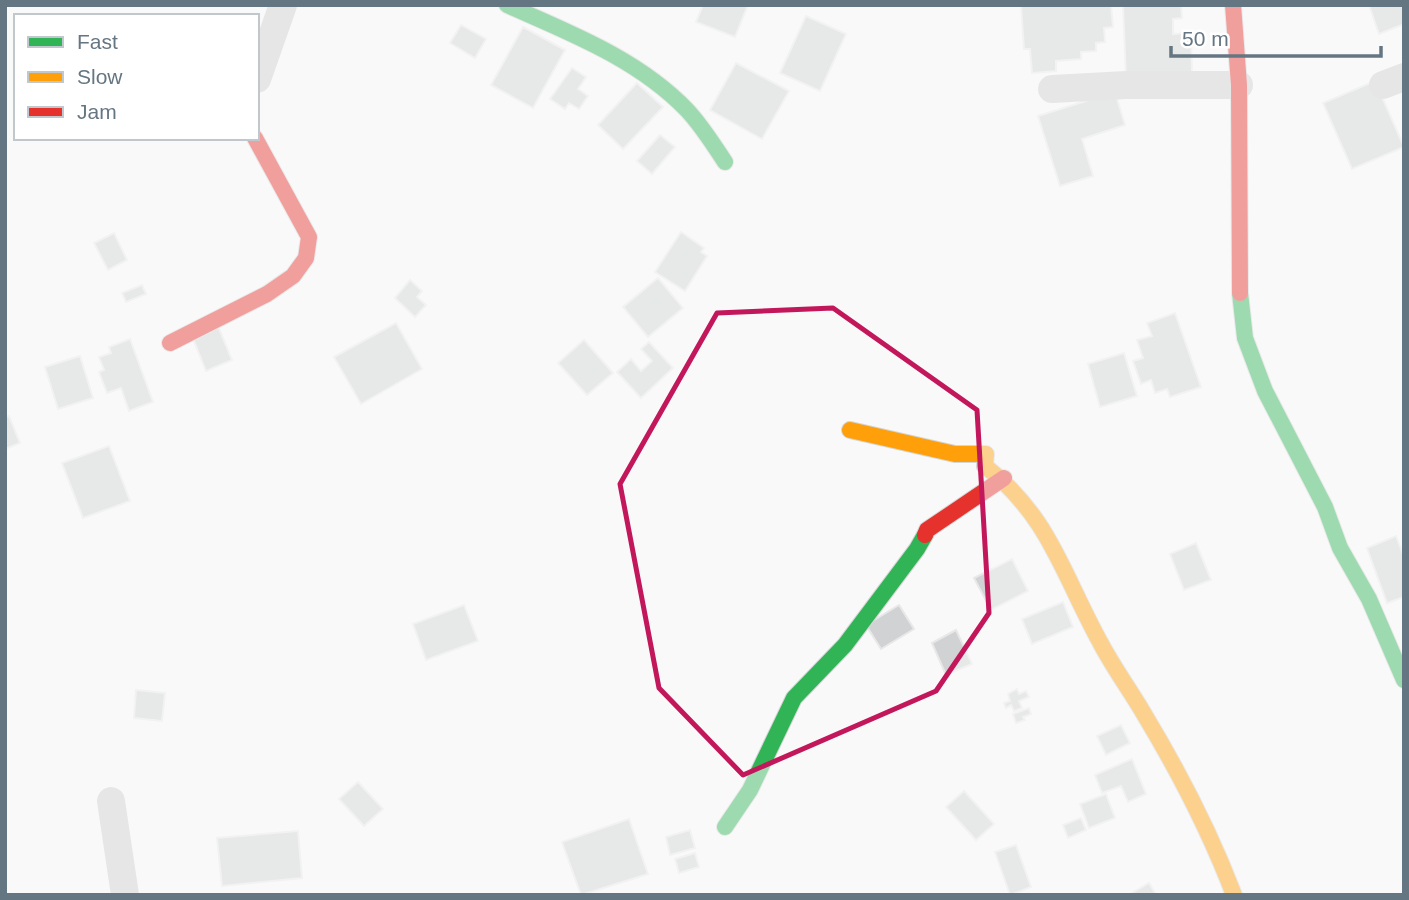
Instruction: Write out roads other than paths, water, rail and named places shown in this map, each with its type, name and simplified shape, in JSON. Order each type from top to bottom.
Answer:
[{"type":"street","points":[[259,73],[283,5]]},
{"type":"street","points":[[507,5],[612,54],[643,72],[684,107],[725,162]]},
{"type":"street","points":[[1233,5],[1239,85],[1238,279],[1245,338],[1265,391],[1325,507],[1340,548],[1369,599],[1404,680]]},
{"type":"street","points":[[1052,89],[1126,85],[1239,85]]},
{"type":"street","points":[[170,343],[268,293],[292,277],[310,246],[308,235],[256,140]]},
{"type":"street","points":[[850,430],[955,454],[986,454],[985,466],[1004,478],[1034,515],[1059,558],[1100,642],[1198,810],[1234,895]]},
{"type":"street","points":[[725,827],[750,790],[794,698],[845,645],[927,530],[1004,478]]},
{"type":"street","points":[[111,801],[125,895]]}]
